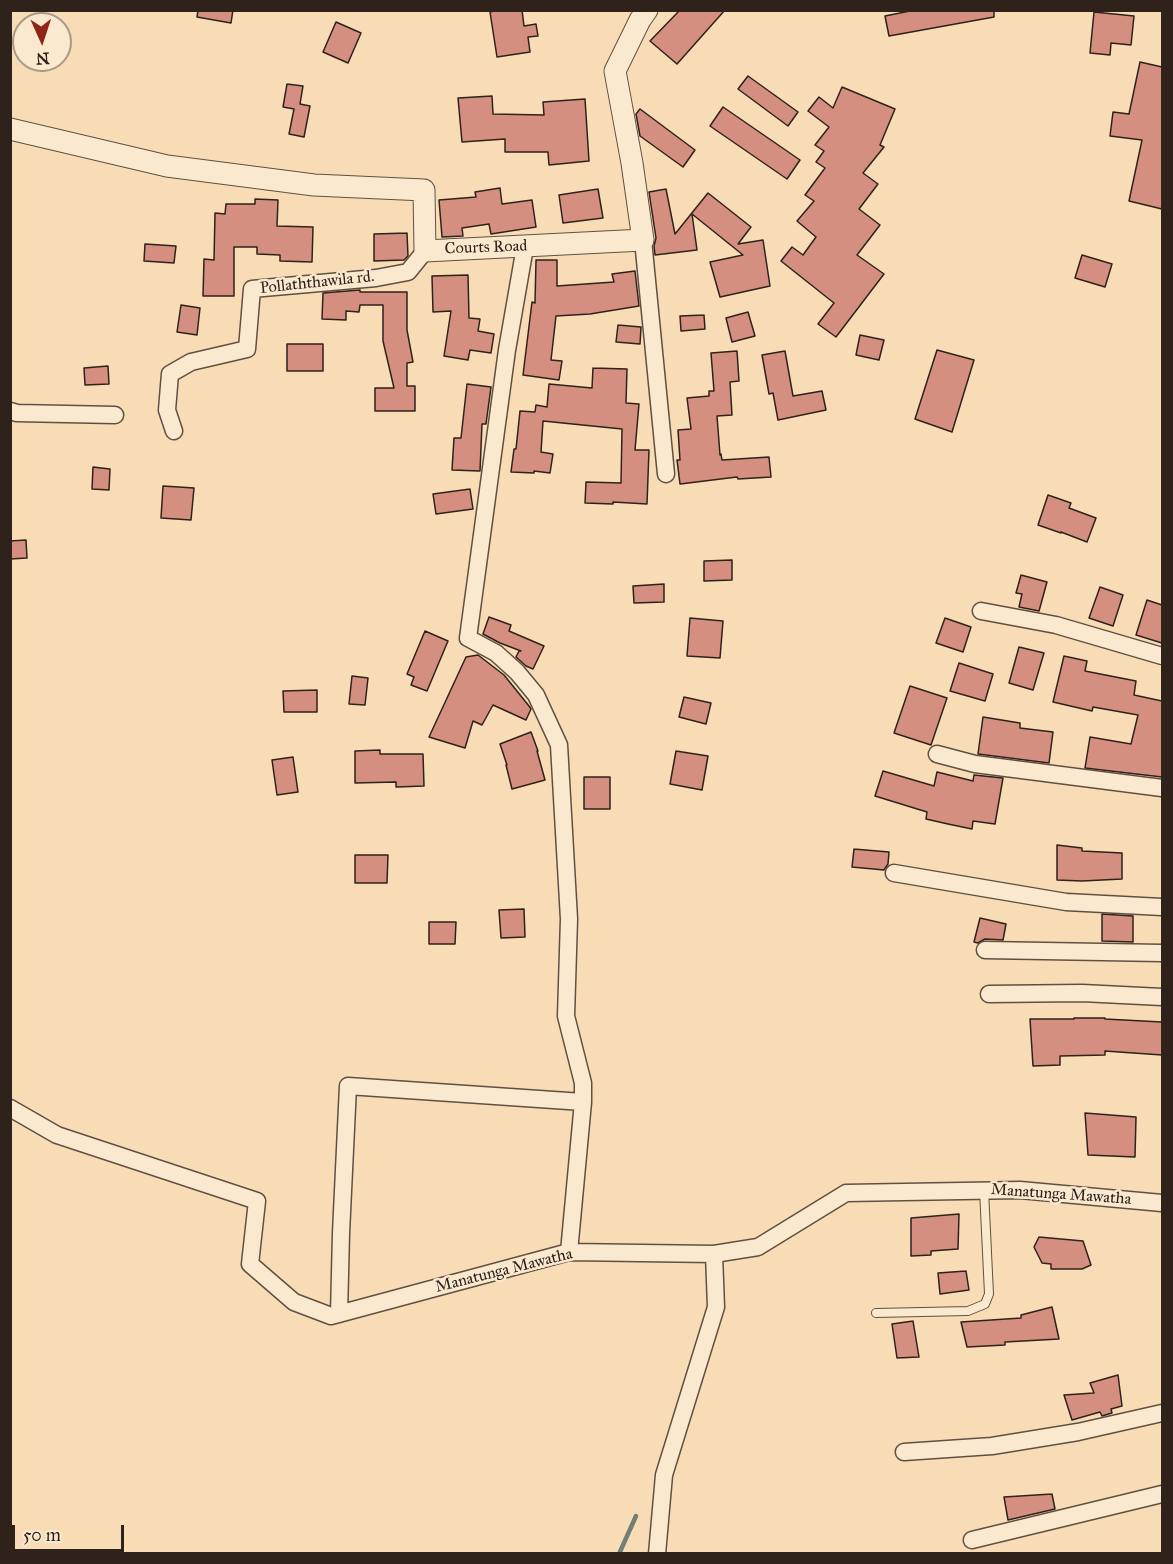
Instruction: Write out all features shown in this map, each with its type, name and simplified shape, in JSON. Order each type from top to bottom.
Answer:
[{"type":"street","points":[[647,10],[615,71],[644,240],[666,474]]},
{"type":"street","name":"Courts Road","points":[[10,129],[166,166],[314,185],[424,190],[425,251],[644,240]]},
{"type":"street","points":[[525,247],[505,361],[468,638],[496,653],[517,672],[536,695],[559,746],[568,920],[566,1016],[583,1083],[569,1252]]},
{"type":"street","name":"Pollaththawila rd.","points":[[174,431],[167,410],[171,374],[190,362],[247,349],[252,289],[376,278],[408,272],[425,251]]},
{"type":"street","points":[[10,411],[115,415]]},
{"type":"street","points":[[981,611],[1056,625],[1162,656]]},
{"type":"street","points":[[937,753],[975,764],[1162,788]]},
{"type":"street","points":[[894,873],[1066,902],[1162,907]]},
{"type":"street","points":[[986,950],[1162,953]]},
{"type":"street","points":[[989,994],[1082,993],[1162,997]]},
{"type":"street","points":[[339,1314],[348,1086],[583,1102]]},
{"type":"street","name":"Manatunga Mawatha","points":[[10,1108],[57,1135],[257,1201],[250,1264],[294,1302],[331,1316],[569,1252],[714,1254],[758,1247],[846,1193],[1020,1190],[1162,1203]]},
{"type":"street","points":[[657,1554],[664,1475],[716,1307],[714,1254]]},
{"type":"street","points":[[904,1452],[992,1446],[1078,1432],[1162,1413]]},
{"type":"street","points":[[972,1540],[1162,1494]]},
{"type":"lane","points":[[876,1313],[968,1311],[985,1304],[989,1294],[984,1190]]},
{"type":"building","points":[[198,10],[233,10],[231,23],[197,17]]},
{"type":"building","points":[[522,10],[524,26],[536,24],[538,36],[528,37],[530,52],[497,57],[490,12]]},
{"type":"building","points":[[680,10],[725,10],[677,64],[650,41]]},
{"type":"building","points":[[915,10],[994,10],[994,17],[889,36],[885,16]]},
{"type":"building","points":[[1094,12],[1134,16],[1131,45],[1111,43],[1110,55],[1090,53]]},
{"type":"building","points":[[336,22],[361,33],[348,63],[323,52]]},
{"type":"building","points":[[1140,62],[1162,67],[1162,209],[1129,201],[1142,140],[1110,136],[1113,112],[1129,114]]},
{"type":"building","points":[[748,76],[798,112],[788,126],[738,89]]},
{"type":"building","points":[[287,84],[303,86],[300,104],[310,106],[304,137],[289,134],[294,109],[283,107]]},
{"type":"building","points":[[842,87],[895,109],[880,145],[884,147],[863,173],[878,184],[859,209],[880,225],[857,255],[884,274],[836,337],[818,324],[834,303],[781,261],[792,247],[803,255],[816,237],[797,221],[814,201],[805,195],[825,168],[816,162],[824,151],[815,145],[829,127],[808,111],[819,97],[833,108]]},
{"type":"building","points":[[492,96],[493,114],[544,115],[543,102],[585,99],[589,161],[549,165],[548,152],[505,152],[505,139],[462,142],[458,98]]},
{"type":"building","points":[[723,107],[800,160],[787,179],[710,126]]},
{"type":"building","points":[[640,109],[695,150],[683,167],[640,136],[636,114]]},
{"type":"building","points":[[500,188],[502,204],[532,200],[536,227],[491,234],[489,224],[462,228],[463,236],[442,237],[439,200],[476,197],[475,192]]},
{"type":"building","points":[[598,189],[603,218],[563,223],[559,195]]},
{"type":"building","points":[[666,189],[675,234],[708,193],[751,227],[738,244],[763,240],[770,286],[720,297],[710,262],[743,255],[692,214],[697,250],[655,255],[656,238],[649,192]]},
{"type":"building","points":[[255,199],[278,200],[277,226],[313,227],[312,262],[280,261],[280,255],[257,254],[257,247],[234,247],[234,296],[203,296],[204,259],[214,260],[215,213],[225,214],[226,204],[255,204]]},
{"type":"building","points":[[407,233],[408,256],[404,260],[374,261],[374,234]]},
{"type":"building","points":[[145,244],[176,246],[174,263],[144,261]]},
{"type":"building","points":[[1082,255],[1112,264],[1105,287],[1075,278]]},
{"type":"building","points":[[536,260],[557,260],[557,286],[614,282],[612,274],[635,271],[639,306],[590,314],[556,316],[551,360],[562,361],[559,380],[523,375],[532,302],[535,303]]},
{"type":"building","points":[[468,275],[469,318],[480,319],[478,331],[494,334],[491,353],[470,350],[468,360],[444,356],[451,311],[433,312],[432,276]]},
{"type":"building","points":[[360,290],[360,292],[407,292],[407,330],[413,362],[407,363],[407,386],[415,386],[415,411],[375,411],[375,388],[394,388],[383,341],[383,305],[360,305],[359,312],[346,311],[346,320],[322,319],[323,293]]},
{"type":"building","points":[[181,305],[200,308],[197,335],[177,332]]},
{"type":"building","points":[[748,312],[755,336],[732,342],[726,318]]},
{"type":"building","points":[[704,315],[705,329],[681,331],[680,316]]},
{"type":"building","points":[[618,325],[641,327],[640,344],[616,342]]},
{"type":"building","points":[[860,335],[884,340],[879,360],[856,355]]},
{"type":"building","points":[[287,344],[323,344],[323,371],[287,371]]},
{"type":"building","points":[[937,350],[974,360],[952,432],[915,419]]},
{"type":"building","points":[[737,351],[739,381],[730,382],[732,415],[717,416],[720,455],[722,460],[769,457],[771,477],[738,479],[737,477],[680,484],[677,460],[680,460],[678,430],[691,429],[687,398],[709,396],[709,391],[714,391],[711,353]]},
{"type":"building","points":[[785,351],[793,396],[822,391],[826,410],[778,420],[773,393],[769,394],[762,355]]},
{"type":"building","points":[[108,366],[109,384],[85,385],[84,368]]},
{"type":"building","points":[[593,368],[627,369],[626,403],[639,404],[635,450],[649,450],[647,504],[585,503],[586,482],[621,483],[622,429],[543,421],[541,452],[553,454],[550,473],[511,472],[520,411],[535,412],[536,405],[547,407],[549,384],[592,388]]},
{"type":"building","points":[[467,384],[491,387],[486,424],[482,424],[480,471],[452,470],[454,438],[461,438]]},
{"type":"building","points":[[93,467],[110,469],[109,490],[92,489]]},
{"type":"building","points":[[163,486],[194,488],[191,520],[161,518]]},
{"type":"building","points":[[470,489],[473,509],[436,514],[433,494]]},
{"type":"building","points":[[1048,495],[1071,503],[1069,508],[1096,518],[1087,542],[1038,525]]},
{"type":"building","points":[[26,540],[27,558],[10,559],[10,541]]},
{"type":"building","points":[[732,560],[732,580],[704,581],[704,561]]},
{"type":"building","points":[[1021,575],[1047,582],[1039,611],[1019,607],[1022,594],[1016,593]]},
{"type":"building","points":[[664,584],[664,602],[634,603],[633,586]]},
{"type":"building","points":[[1100,587],[1123,595],[1113,626],[1089,618]]},
{"type":"building","points":[[1147,600],[1162,605],[1162,643],[1136,635]]},
{"type":"building","points":[[489,617],[511,625],[509,631],[544,646],[533,669],[516,657],[521,651],[483,634]]},
{"type":"building","points":[[690,618],[723,621],[720,658],[687,656]]},
{"type":"building","points":[[945,618],[971,627],[963,652],[936,643]]},
{"type":"building","points":[[425,631],[448,641],[427,691],[411,685],[414,677],[407,674]]},
{"type":"building","points":[[1019,647],[1044,653],[1033,690],[1009,683]]},
{"type":"building","points":[[478,655],[504,675],[529,706],[531,709],[526,720],[493,705],[482,725],[473,721],[465,748],[429,737],[466,657]]},
{"type":"building","points":[[1064,656],[1087,661],[1085,671],[1136,681],[1134,695],[1162,701],[1162,777],[1085,768],[1090,737],[1131,744],[1138,715],[1093,707],[1092,711],[1053,702]]},
{"type":"building","points":[[959,663],[993,674],[985,701],[950,691]]},
{"type":"building","points":[[352,676],[368,678],[365,705],[349,704]]},
{"type":"building","points":[[910,686],[947,698],[931,745],[894,733]]},
{"type":"building","points":[[317,690],[317,712],[284,712],[283,691]]},
{"type":"building","points":[[684,697],[711,703],[706,724],[679,717]]},
{"type":"building","points":[[983,717],[1020,723],[1020,728],[1053,732],[1049,763],[978,754]]},
{"type":"building","points":[[531,732],[545,780],[512,789],[500,744]]},
{"type":"building","points":[[380,750],[380,754],[423,754],[424,786],[396,787],[396,782],[355,783],[355,751]]},
{"type":"building","points":[[676,751],[708,756],[702,790],[670,784]]},
{"type":"building","points":[[293,757],[298,792],[277,795],[272,760]]},
{"type":"building","points":[[883,771],[934,786],[937,772],[973,781],[974,775],[1003,778],[995,824],[973,821],[972,829],[926,819],[927,812],[875,796]]},
{"type":"building","points":[[584,777],[610,777],[610,809],[584,809]]},
{"type":"building","points":[[1057,845],[1082,848],[1082,851],[1122,853],[1122,879],[1057,880]]},
{"type":"building","points":[[854,849],[889,852],[888,864],[884,870],[852,867]]},
{"type":"building","points":[[355,855],[388,855],[387,883],[355,883]]},
{"type":"building","points":[[524,909],[525,937],[501,938],[499,910]]},
{"type":"building","points":[[1102,914],[1133,916],[1133,942],[1102,941]]},
{"type":"building","points":[[980,918],[1006,924],[1003,940],[985,939],[978,943],[974,942]]},
{"type":"building","points":[[429,922],[456,922],[455,944],[429,944]]},
{"type":"building","points":[[1074,1018],[1162,1022],[1162,1055],[1105,1051],[1105,1055],[1060,1056],[1060,1065],[1033,1066],[1030,1019]]},
{"type":"building","points":[[1085,1113],[1136,1117],[1135,1157],[1088,1155]]},
{"type":"building","points":[[959,1214],[958,1249],[931,1251],[931,1255],[911,1256],[911,1218]]},
{"type":"building","points":[[1039,1237],[1083,1241],[1091,1265],[1082,1269],[1051,1269],[1051,1264],[1042,1263],[1034,1247]]},
{"type":"building","points":[[966,1271],[969,1290],[940,1294],[938,1273]]},
{"type":"building","points":[[1052,1307],[1059,1339],[967,1347],[961,1322],[1021,1318],[1021,1315]]},
{"type":"building","points":[[913,1321],[919,1357],[897,1358],[892,1324]]},
{"type":"building","points":[[1118,1375],[1122,1406],[1111,1409],[1112,1413],[1102,1416],[1100,1412],[1072,1420],[1064,1395],[1094,1393],[1090,1383]]},
{"type":"building","points":[[1052,1494],[1055,1509],[1008,1520],[1004,1497]]},
{"type":"waterway","points":[[619,1554],[636,1516]]}]
